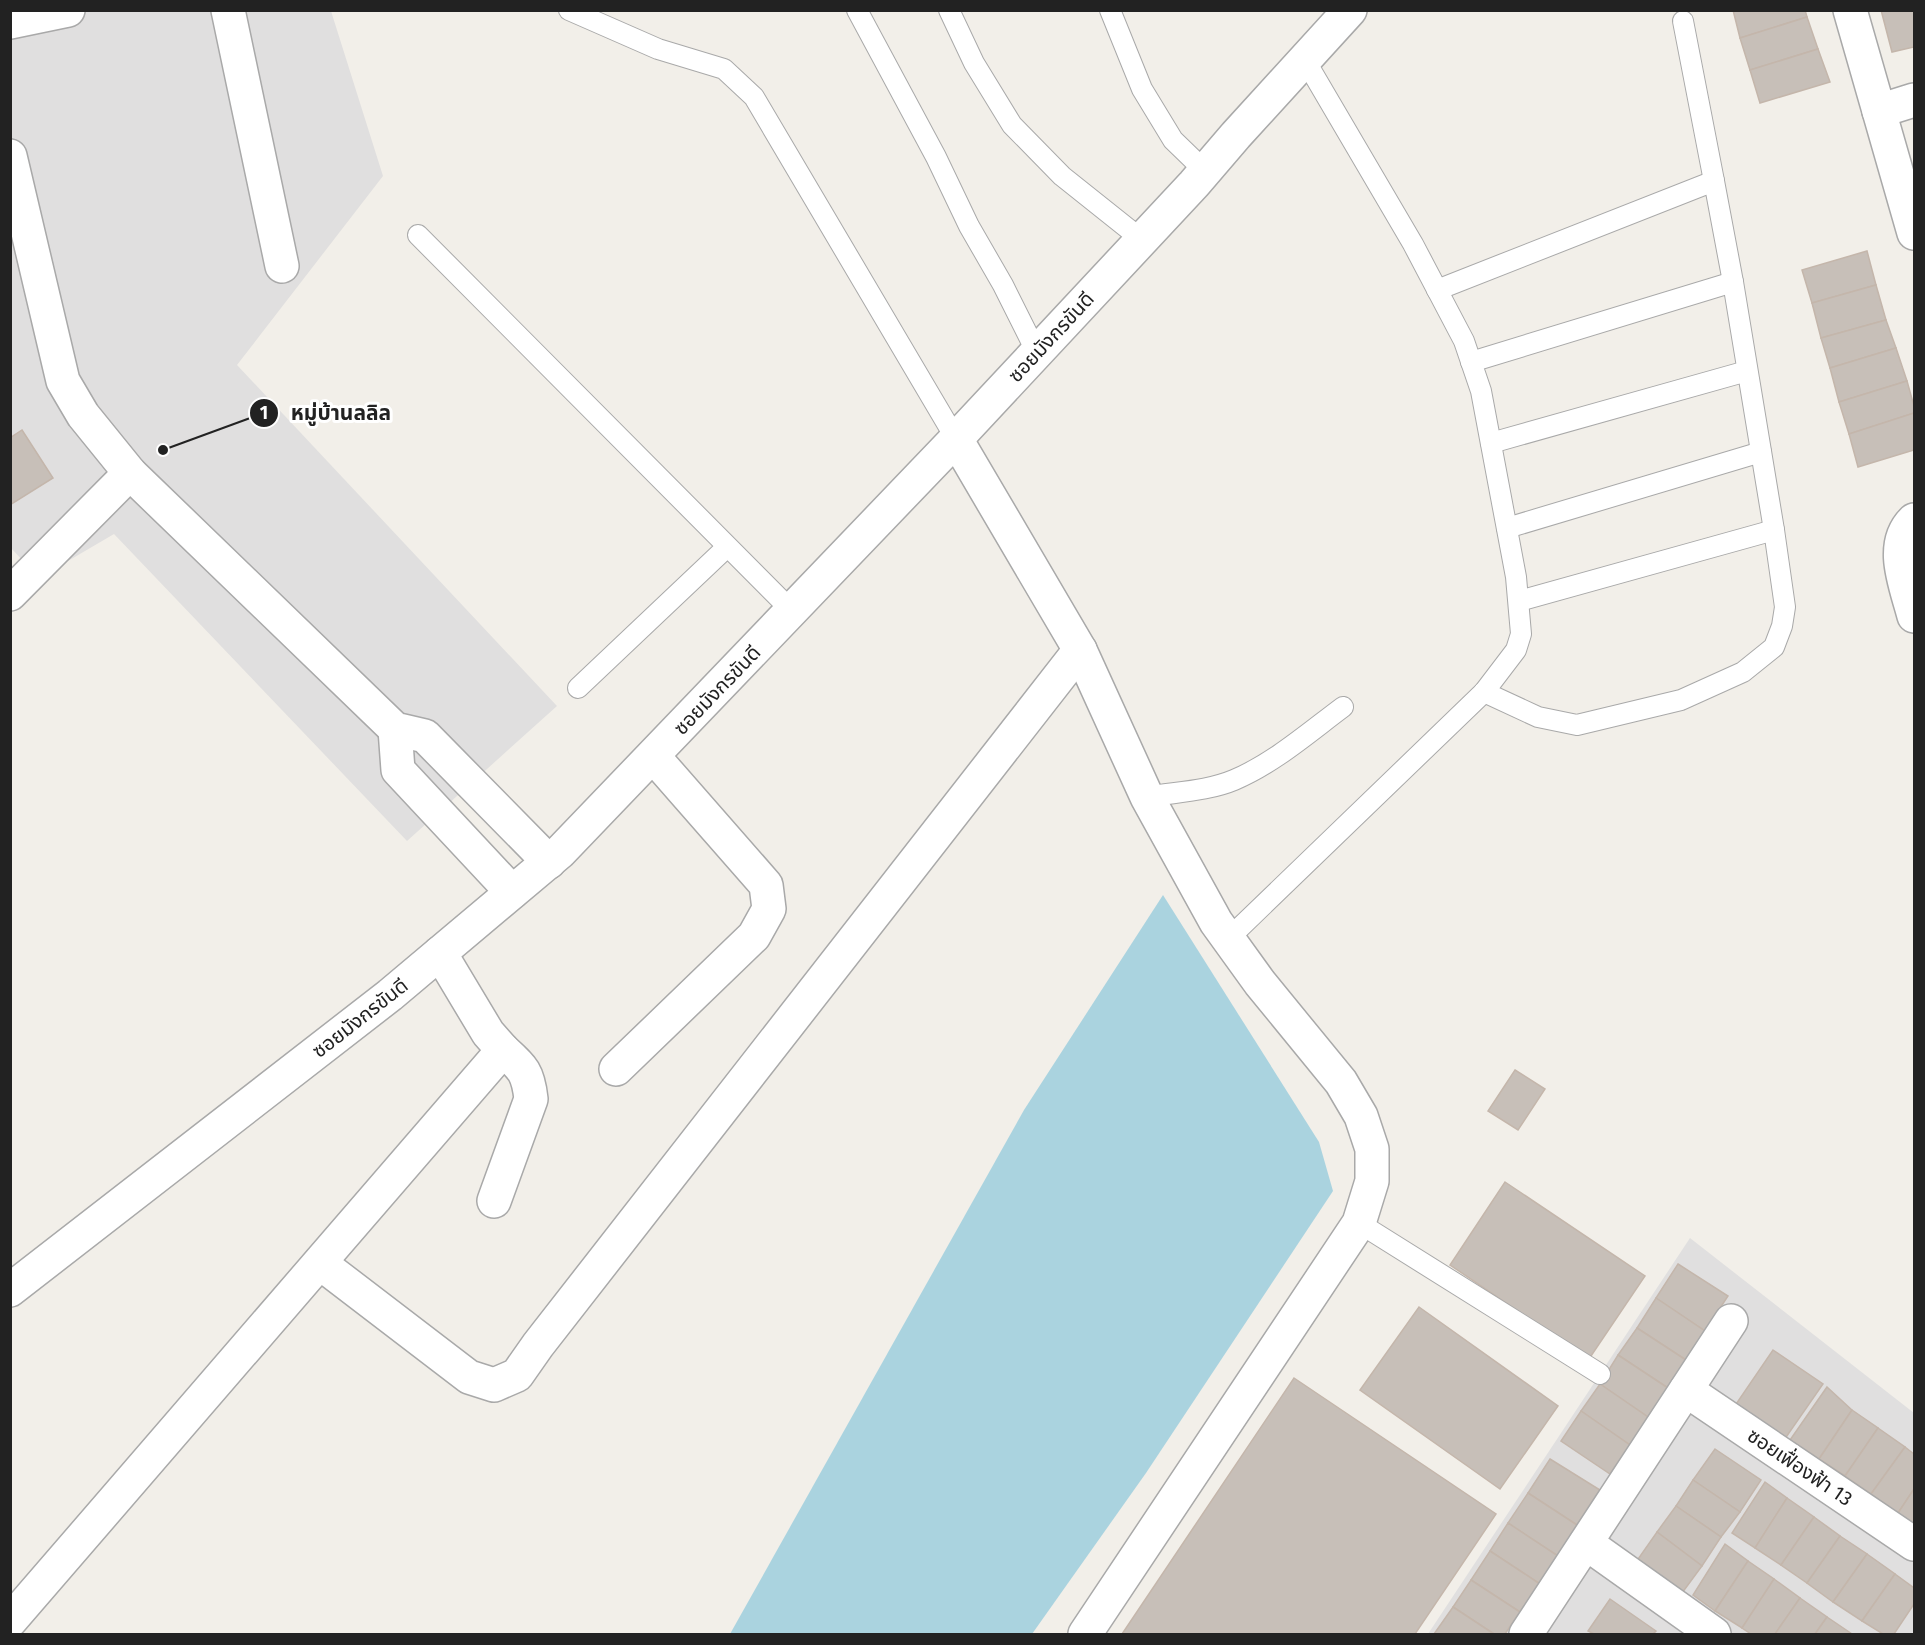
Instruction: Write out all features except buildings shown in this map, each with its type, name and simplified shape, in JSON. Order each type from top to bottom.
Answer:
[{"type":"street","points":[[10,22],[68,10]]},
{"type":"street","points":[[228,10],[282,266]]},
{"type":"street","name":"ซอยมังกรขันดี","points":[[10,1290],[390,995],[549,862],[1037,353],[1350,10]]},
{"type":"street","points":[[1850,10],[1914,232]]},
{"type":"street","points":[[1879,111],[1914,100]]},
{"type":"street","points":[[10,156],[63,381],[84,414],[130,473],[395,729],[425,736],[549,862]]},
{"type":"street","points":[[956,439],[1080,650],[1147,797],[1216,922],[1260,983],[1341,1082],[1361,1116],[1372,1149],[1372,1181],[1359,1223],[1085,1635]]},
{"type":"street","points":[[10,594],[130,473]]},
{"type":"street","points":[[1914,520],[1906,527],[1899,551],[1914,616]]},
{"type":"street","points":[[320,1263],[469,1377],[494,1385],[518,1375],[538,1345],[1080,650]]},
{"type":"street","points":[[395,729],[398,770],[512,892]]},
{"type":"street","points":[[616,1069],[754,936],[769,909],[766,885],[653,756]]},
{"type":"street","points":[[440,953],[488,1032],[503,1050],[524,1069],[530,1086],[531,1100],[494,1201]]},
{"type":"street","points":[[10,1621],[503,1050]]},
{"type":"street","points":[[1526,1635],[1731,1321]]},
{"type":"street","name":"ซอยเฟื่องฟ้า 13","points":[[1686,1390],[1914,1544]]},
{"type":"street","points":[[1586,1543],[1714,1635]]},
{"type":"lane","points":[[569,10],[658,49],[724,69],[754,97],[956,439]]},
{"type":"lane","points":[[857,10],[1037,353]]},
{"type":"lane","points":[[949,10],[974,63],[1012,125],[1062,176],[1141,239]]},
{"type":"lane","points":[[1110,10],[1147,97],[1173,140],[1205,171]]},
{"type":"lane","points":[[1484,692],[1538,717],[1577,725],[1681,700],[1743,672],[1774,647],[1782,626],[1785,607],[1774,530],[1733,282],[1683,21]]},
{"type":"lane","points":[[1228,939],[1484,692],[1516,650],[1521,634],[1519,601],[1482,391],[1464,341],[1413,244],[1305,60]]},
{"type":"lane","points":[[1437,290],[1714,181]]},
{"type":"lane","points":[[418,235],[792,611]]},
{"type":"lane","points":[[1471,362],[1733,282]]},
{"type":"lane","points":[[1491,443],[1747,371]]},
{"type":"lane","points":[[1507,528],[1761,452]]},
{"type":"lane","points":[[1519,601],[1774,530]]},
{"type":"lane","points":[[578,688],[728,547]]},
{"type":"lane","points":[[1147,797],[1233,781],[1270,762],[1343,707]]},
{"type":"lane","points":[[1359,1223],[1600,1374]]},
{"type":"shaded area","points":[[11,11],[331,11],[383,176],[237,365],[557,706],[407,841],[114,534],[39,578],[11,548]]},
{"type":"shaded area","points":[[1690,1238],[1914,1413],[1914,1634],[1428,1634]]},
{"type":"water","points":[[1163,895],[1319,1142],[1333,1191],[1146,1473],[1032,1634],[730,1634],[1024,1110]]},
{"type":"place","name":"หมู่บ้านลลิล","points":[[163,450]]}]
